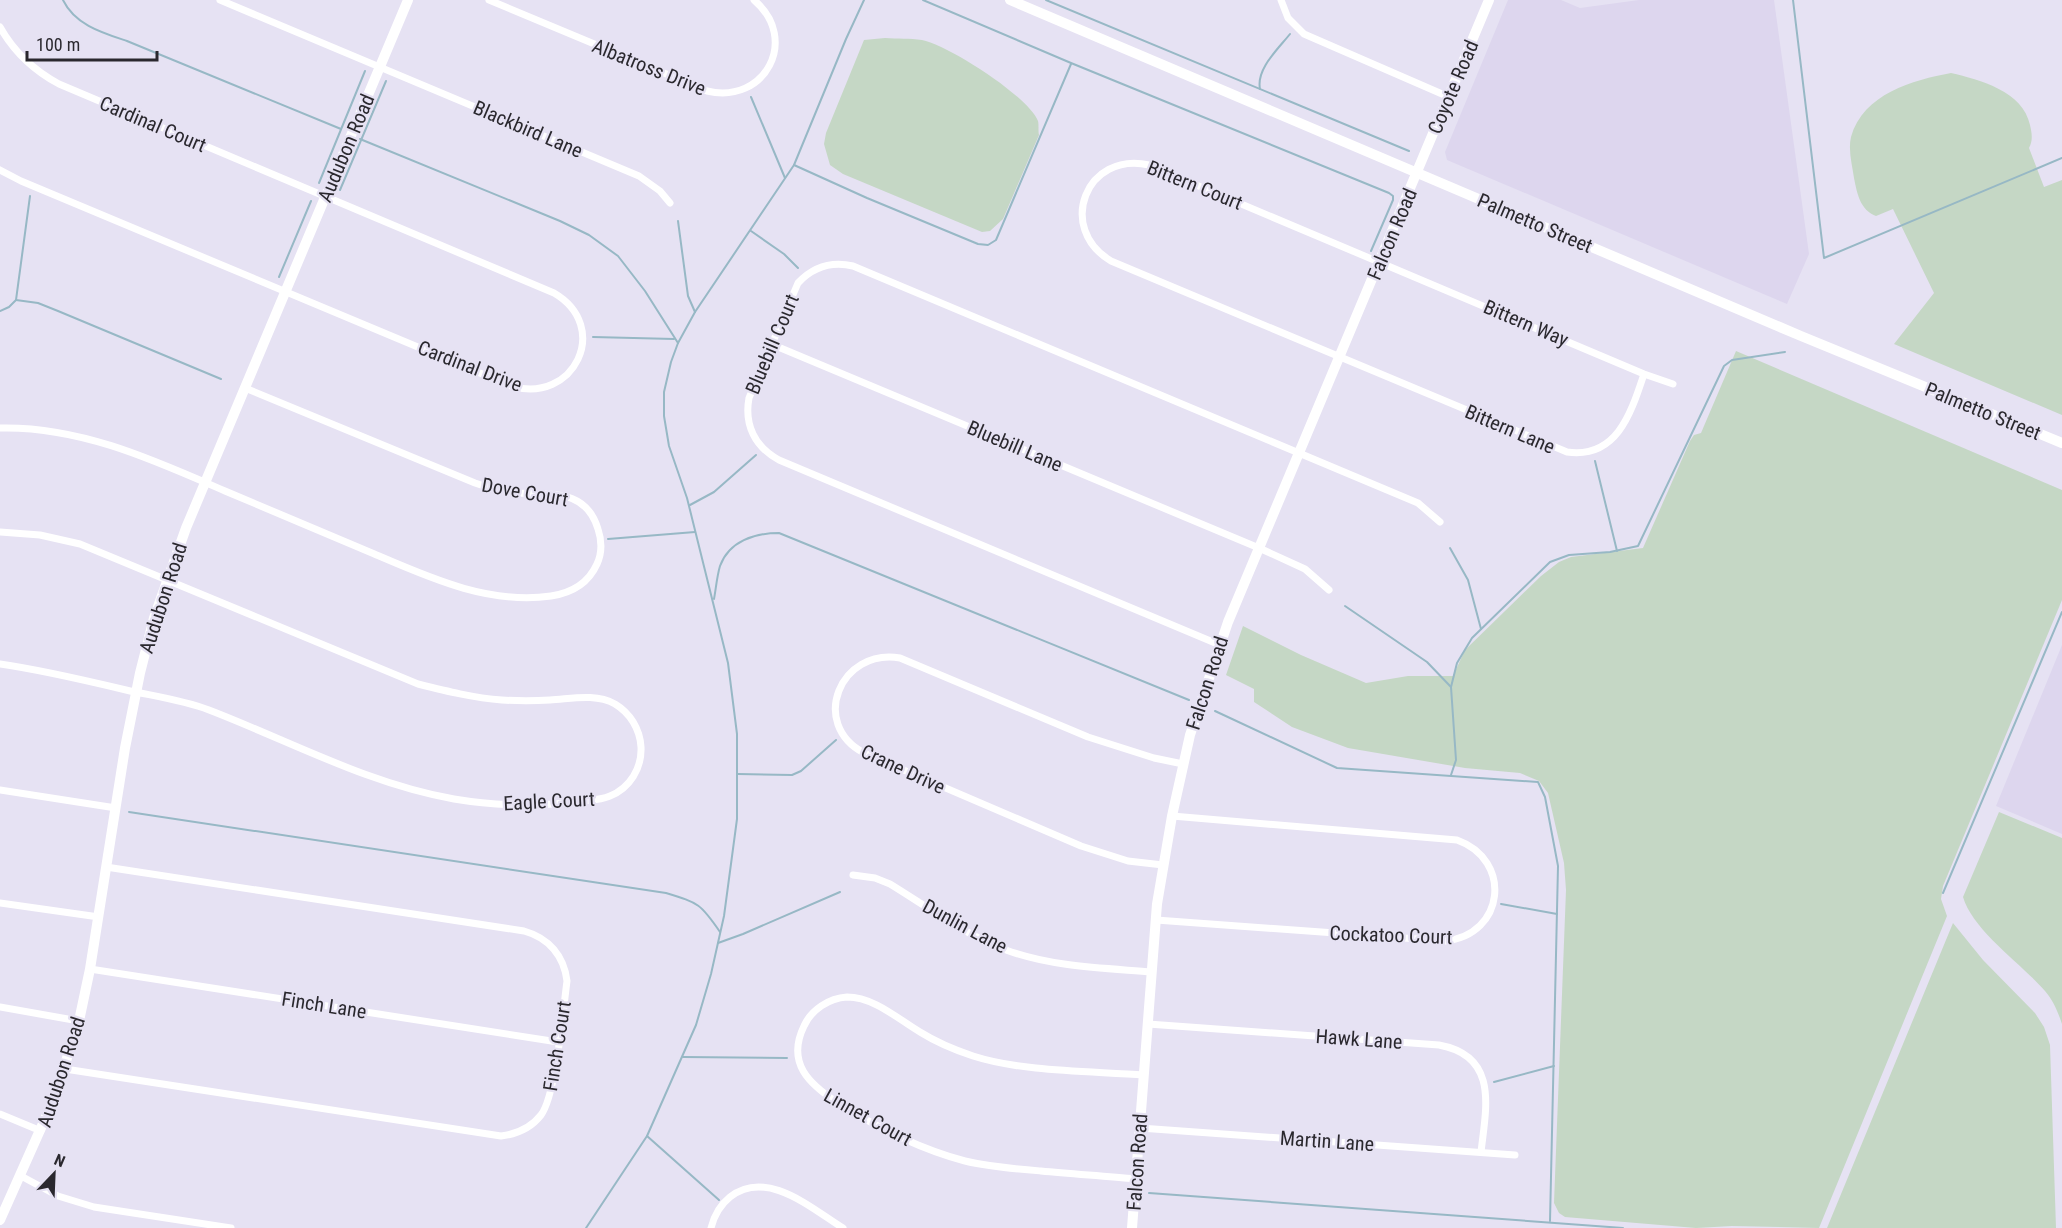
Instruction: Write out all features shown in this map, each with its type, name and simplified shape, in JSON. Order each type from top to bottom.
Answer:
[{"type":"street","name":"Blackbird Lane","points":[[220,0],[639,176],[660,191],[670,203]]},
{"type":"street","name":"Audubon Road","points":[[0,1220],[41,1131],[65,1069],[79,1021],[99,918],[136,692],[144,654],[167,580],[205,482],[408,0]]},
{"type":"street","name":"Albatross Drive","points":[[489,0],[707,92],[721,94],[741,91],[754,84],[764,75],[772,61],[776,45],[774,28],[767,13],[754,0]]},
{"type":"street","name":"Palmetto Street","points":[[1010,0],[1800,336],[2062,443]]},
{"type":"street","points":[[1281,0],[1293,24],[1310,38],[1449,97]]},
{"type":"street","name":"Coyote Road","points":[[1417,173],[1488,0]]},
{"type":"street","name":"Cardinal Court","points":[[0,27],[25,60],[59,84],[325,196]]},
{"type":"street","name":"Bittern Court","points":[[1339,358],[1105,257],[1089,241],[1084,228],[1082,213],[1084,198],[1092,184],[1103,173],[1125,164],[1141,164],[1380,261]]},
{"type":"street","points":[[0,170],[21,181],[285,291]]},
{"type":"street","name":"Falcon Road","points":[[1132,1228],[1156,920],[1172,816],[1190,735],[1220,645],[1259,548],[1417,173]]},
{"type":"street","name":"Cardinal Drive","points":[[285,291],[518,388],[540,388],[554,384],[572,370],[580,356],[583,340],[581,324],[573,309],[561,297],[325,196]]},
{"type":"street","name":"Bittern Way","points":[[1380,261],[1644,374],[1673,384]]},
{"type":"street","name":"Bluebill Court","points":[[1220,645],[772,456],[761,447],[752,434],[747,413],[748,398],[794,290],[803,278],[823,266],[846,264],[1418,503],[1440,522]]},
{"type":"street","name":"Bluebill Lane","points":[[771,344],[1259,548],[1305,569],[1329,590]]},
{"type":"street","name":"Bittern Lane","points":[[1339,358],[1573,453],[1600,448],[1616,436],[1626,420],[1644,374]]},
{"type":"street","name":"Dove Court","points":[[0,428],[67,434],[134,453],[424,575],[488,594],[537,597],[569,592],[588,579],[597,565],[602,548],[597,526],[592,516],[576,500],[555,494],[503,491],[475,483],[245,388]]},
{"type":"street","name":"Eagle Court","points":[[0,532],[40,535],[67,540],[93,549],[418,684],[500,700],[546,701],[591,697],[606,700],[619,706],[634,722],[641,744],[640,760],[634,775],[624,788],[602,799],[537,805],[480,802],[420,792],[385,782],[208,709],[0,664]]},
{"type":"street","name":"Crane Drive","points":[[1163,865],[1128,861],[1081,846],[864,753],[854,747],[840,729],[836,698],[847,675],[860,664],[884,657],[900,658],[1088,737],[1154,758],[1183,764]]},
{"type":"street","points":[[0,790],[116,808]]},
{"type":"street","name":"Cockatoo Court","points":[[1156,920],[1445,941],[1460,938],[1474,931],[1489,914],[1494,899],[1495,884],[1487,862],[1471,846],[1457,840],[1172,816]]},
{"type":"street","name":"Finch Court","points":[[65,1069],[501,1136],[514,1134],[537,1119],[550,1095],[567,981],[562,961],[554,949],[538,936],[524,931],[106,867]]},
{"type":"street","name":"Dunlin Lane","points":[[853,875],[875,878],[890,884],[985,941],[1005,950],[1048,962],[1152,972]]},
{"type":"street","points":[[0,903],[99,918]]},
{"type":"street","name":"Finch Lane","points":[[90,969],[558,1042]]},
{"type":"street","name":"Linnet Court","points":[[1136,1179],[997,1167],[967,1161],[909,1142],[857,1115],[816,1088],[801,1068],[798,1044],[804,1026],[815,1011],[831,1001],[850,997],[873,1003],[942,1044],[974,1056],[1020,1066],[1144,1075]]},
{"type":"street","points":[[0,1007],[79,1021]]},
{"type":"street","name":"Hawk Lane","points":[[1148,1024],[1439,1045],[1454,1049],[1473,1063],[1485,1083],[1486,1099],[1481,1152]]},
{"type":"street","points":[[0,1114],[41,1131]]},
{"type":"street","name":"Martin Lane","points":[[1140,1128],[1515,1155]]},
{"type":"street","points":[[21,1176],[58,1196],[85,1205],[231,1228]]},
{"type":"street","points":[[711,1228],[718,1210],[725,1202],[737,1192],[756,1187],[768,1188],[791,1196],[843,1228]]},
{"type":"shaded area","points":[[1508,0],[1561,0],[1580,8],[1639,0],[1774,0],[1809,254],[1787,304],[1447,160],[1445,152]]},
{"type":"shaded area","points":[[2062,645],[2062,834],[1996,806]]},
{"type":"green space","points":[[885,38],[922,40],[950,51],[1004,86],[1019,98],[1038,121],[1039,135],[1003,219],[990,231],[982,232],[843,174],[830,165],[824,144],[826,133],[864,40]]},
{"type":"green space","points":[[1951,73],[1975,79],[2010,95],[2026,113],[2032,137],[2029,148],[2044,187],[2062,180],[2062,415],[1894,344],[1934,293],[1893,209],[1876,216],[1866,210],[1860,200],[1851,157],[1851,137],[1857,122],[1878,100],[1906,85]]},
{"type":"green space","points":[[1736,351],[2062,490],[2062,600],[1943,886],[1941,899],[1947,916],[1819,1228],[1732,1226],[1696,1228],[1565,1217],[1559,1213],[1554,1203],[1566,890],[1564,863],[1548,793],[1539,781],[1520,773],[1465,768],[1348,748],[1292,727],[1254,702],[1254,689],[1226,675],[1243,626],[1301,655],[1366,683],[1408,676],[1453,676],[1465,650],[1541,576],[1559,562],[1571,557],[1643,548],[1690,441],[1694,435],[1701,433]]},
{"type":"green space","points":[[1999,812],[2062,838],[2062,1024],[2048,995],[1987,935],[1968,910],[1963,897]]},
{"type":"green space","points":[[1953,923],[1983,960],[2035,1013],[2044,1027],[2050,1045],[2056,1228],[1827,1228]]},
{"type":"waterway","points":[[63,0],[68,9],[90,27],[341,129]]},
{"type":"waterway","points":[[586,1228],[647,1136],[696,1025],[711,974],[724,916],[737,819],[737,734],[728,663],[687,498],[669,446],[664,416],[664,392],[678,343],[695,312],[794,165],[864,0]]},
{"type":"waterway","points":[[923,0],[1389,193],[1393,196],[1393,200],[1371,251]]},
{"type":"waterway","points":[[1046,0],[1409,151]]},
{"type":"waterway","points":[[1793,0],[1824,258],[2062,158]]},
{"type":"waterway","points":[[1260,89],[1261,74],[1274,53],[1290,34]]},
{"type":"waterway","points":[[794,165],[978,244],[988,245],[996,240],[1071,64]]},
{"type":"waterway","points":[[319,183],[365,71]]},
{"type":"waterway","points":[[340,190],[386,81]]},
{"type":"waterway","points":[[751,97],[785,178]]},
{"type":"waterway","points":[[360,139],[589,235],[618,256],[645,291],[678,343]]},
{"type":"waterway","points":[[0,311],[9,307],[16,300],[30,196]]},
{"type":"waterway","points":[[279,277],[311,201]]},
{"type":"waterway","points":[[678,221],[688,296],[695,312]]},
{"type":"waterway","points":[[751,231],[784,254],[798,268]]},
{"type":"waterway","points":[[16,300],[38,303],[221,379]]},
{"type":"waterway","points":[[593,337],[674,339]]},
{"type":"waterway","points":[[1451,775],[1456,760],[1451,687],[1457,663],[1472,638],[1550,562],[1569,555],[1610,552],[1638,546],[1724,366],[1732,360],[1785,352]]},
{"type":"waterway","points":[[690,505],[714,492],[756,455]]},
{"type":"waterway","points":[[1595,461],[1617,551]]},
{"type":"waterway","points":[[608,539],[695,532]]},
{"type":"waterway","points":[[714,599],[720,566],[730,550],[752,537],[779,533],[1189,700]]},
{"type":"waterway","points":[[1450,548],[1468,580],[1481,629]]},
{"type":"waterway","points":[[1345,606],[1427,662],[1451,687]]},
{"type":"waterway","points":[[1943,893],[2062,612]]},
{"type":"waterway","points":[[1215,711],[1337,768],[1538,782],[1545,797],[1558,866],[1550,1221]]},
{"type":"waterway","points":[[738,774],[792,775],[801,771],[836,740]]},
{"type":"waterway","points":[[129,812],[666,893],[693,902],[708,915],[720,932]]},
{"type":"waterway","points":[[718,943],[840,892]]},
{"type":"waterway","points":[[1501,904],[1557,914]]},
{"type":"waterway","points":[[683,1057],[787,1058]]},
{"type":"waterway","points":[[1494,1082],[1554,1066]]},
{"type":"waterway","points":[[647,1136],[719,1200]]},
{"type":"waterway","points":[[1149,1193],[1623,1228]]}]
